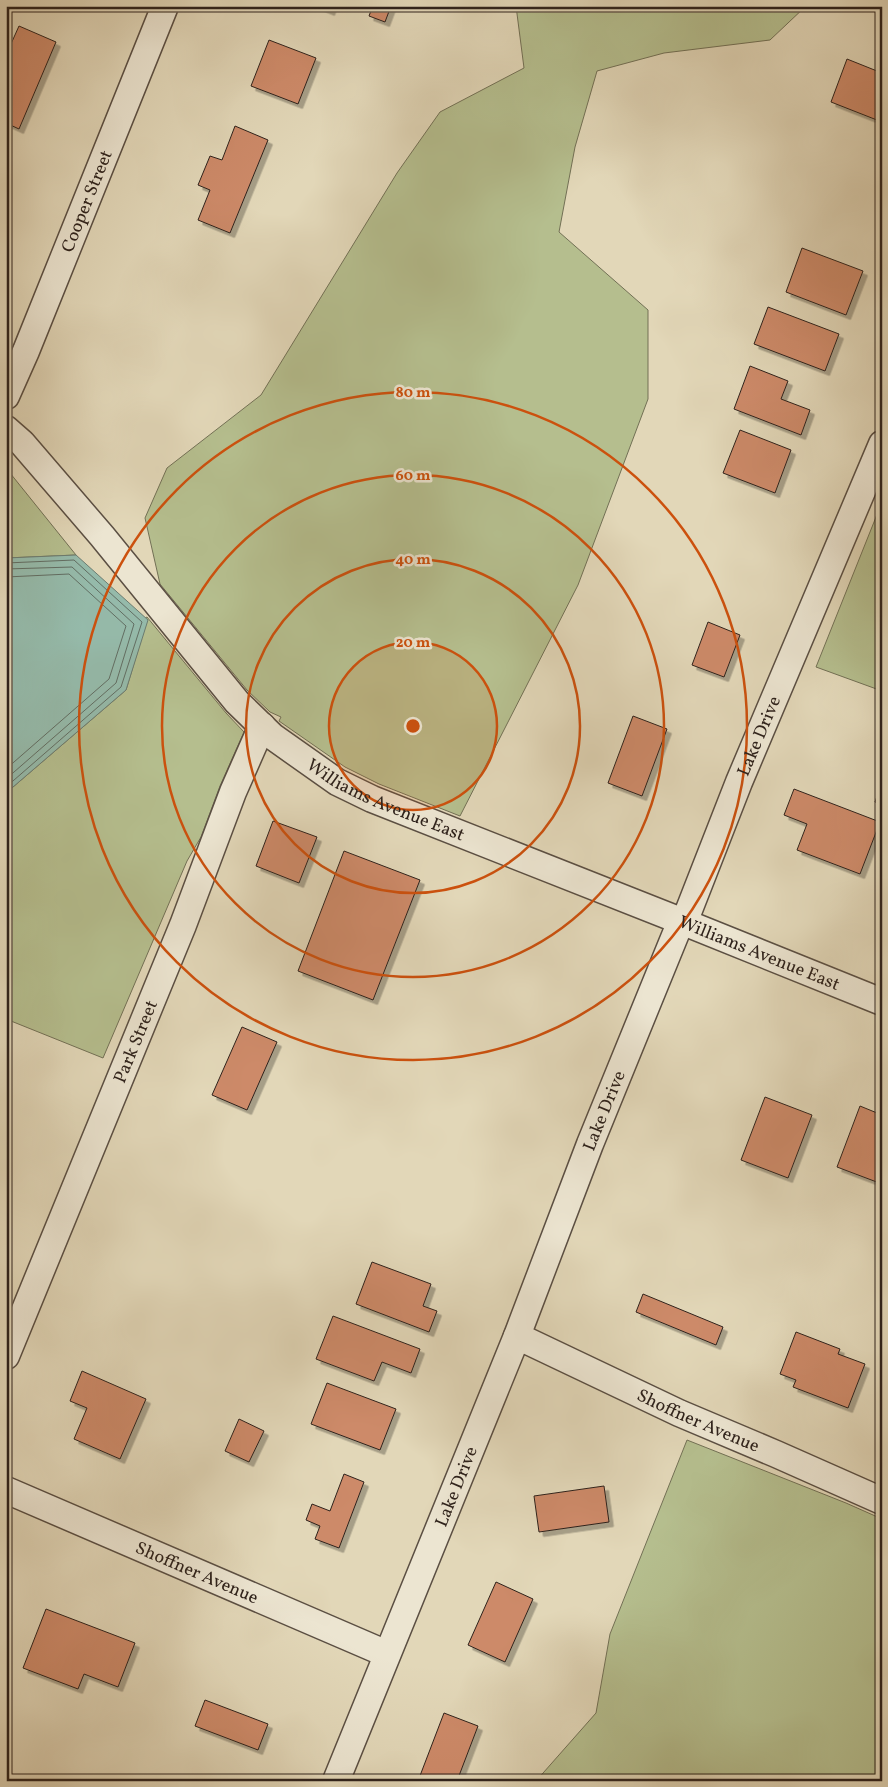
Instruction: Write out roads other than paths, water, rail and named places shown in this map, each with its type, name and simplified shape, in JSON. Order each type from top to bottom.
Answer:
[{"type":"street","name":"Cooper Street","points":[[6,396],[26,351],[165,6]]},
{"type":"street","name":"Williams Avenue East","points":[[6,429],[22,443],[102,536],[237,702],[272,736],[338,782],[372,799],[882,1002]]},
{"type":"street","name":"Lake Drive","points":[[336,1781],[681,921],[687,915],[739,782],[882,444]]},
{"type":"street","name":"Park Street","points":[[6,1356],[183,925],[233,792],[262,726]]},
{"type":"street","name":"Shoffner Avenue","points":[[516,1336],[679,1413],[882,1501]]},
{"type":"street","name":"Shoffner Avenue","points":[[6,1490],[387,1654]]},
{"type":"water","points":[[76,555],[148,620],[126,690],[6,793],[6,558]]}]
